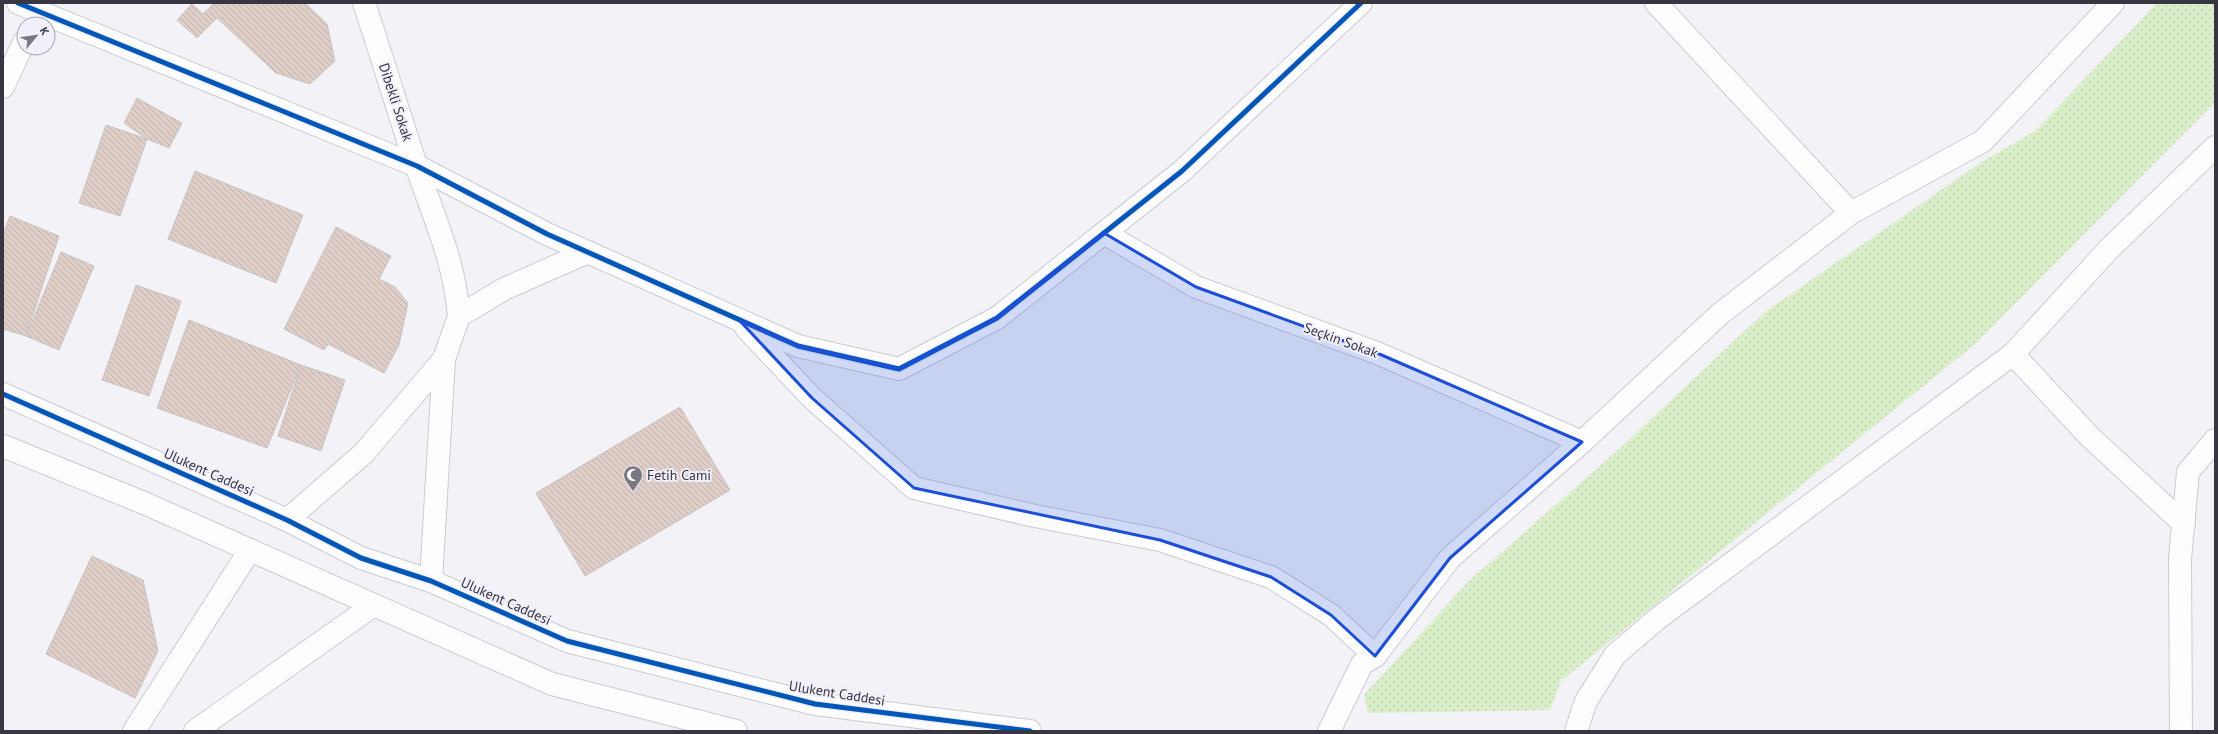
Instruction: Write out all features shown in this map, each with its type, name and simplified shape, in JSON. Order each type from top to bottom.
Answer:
[{"type":"street","points":[[18,3],[33,16]]},
{"type":"street","points":[[38,16],[61,3]]},
{"type":"street","name":"Dibekli Sokak","points":[[364,3],[417,166],[445,241],[457,291],[459,316]]},
{"type":"street","points":[[56,26],[417,166],[547,234],[798,346],[899,369],[997,318],[1182,171],[1361,3]]},
{"type":"street","points":[[1656,3],[1850,213]]},
{"type":"street","points":[[1329,731],[1362,664],[1375,656],[1450,558],[1582,442],[1720,314],[1850,213],[1983,141],[2113,3]]},
{"type":"street","points":[[3,87],[17,56]]},
{"type":"street","points":[[1576,731],[1586,701],[1615,655],[1657,620],[2013,354],[2109,248],[2215,147]]},
{"type":"street","name":"Seçkin Sokak","points":[[1104,233],[1196,287],[1377,353],[1582,442]]},
{"type":"street","points":[[431,580],[444,359],[459,316],[504,289],[588,252]]},
{"type":"street","points":[[740,321],[812,398],[914,488],[1035,516],[1160,540],[1271,577],[1331,615],[1375,656]]},
{"type":"street","points":[[2013,354],[2089,436],[2184,524]]},
{"type":"street","points":[[288,520],[364,453],[444,359]]},
{"type":"street","name":"Ulukent Caddesi","points":[[3,394],[288,520],[361,558],[431,580],[567,641],[815,704],[1030,731]]},
{"type":"street","points":[[2181,731],[2180,559],[2188,472],[2215,440]]},
{"type":"street","points":[[3,446],[144,503],[552,684],[736,731]]},
{"type":"street","points":[[134,731],[250,550]]},
{"type":"street","points":[[194,731],[374,605]]},
{"type":"highlighted area","points":[[1104,233],[1196,287],[1377,353],[1582,442],[1450,558],[1375,656],[1331,615],[1271,577],[1160,540],[914,488],[812,398],[740,321],[798,346],[899,369],[997,318]]},
{"type":"green space","points":[[2157,3],[2215,3],[2215,102],[1975,344],[1561,681],[1550,710],[1368,713],[1364,695],[1469,581],[1618,450],[1765,312],[1980,163],[2035,131]]},
{"type":"building","points":[[214,3],[305,3],[327,24],[335,61],[310,84],[276,73],[217,18],[197,38],[177,20],[192,4],[203,14]]},
{"type":"building","points":[[137,98],[182,123],[169,148],[147,139],[124,123]]},
{"type":"building","points":[[106,125],[147,139],[120,216],[79,203]]},
{"type":"building","points":[[195,171],[303,215],[276,283],[168,239]]},
{"type":"building","points":[[10,216],[59,236],[26,336],[3,329],[3,234]]},
{"type":"building","points":[[336,227],[391,256],[379,279],[395,287],[408,303],[399,345],[384,373],[328,344],[324,350],[284,329]]},
{"type":"building","points":[[61,252],[94,266],[59,350],[26,336]]},
{"type":"building","points":[[136,285],[181,301],[149,396],[102,380]]},
{"type":"building","points":[[189,320],[301,365],[267,448],[157,408]]},
{"type":"building","points":[[301,365],[345,380],[321,451],[278,436]]},
{"type":"building","name":"Fetih Cami","points":[[680,407],[730,490],[585,576],[536,493]]},
{"type":"building","points":[[92,556],[143,580],[158,651],[135,698],[46,654]]},
{"type":"cycle path","points":[[18,3],[417,166],[547,234],[798,346],[899,369],[997,318],[1182,171],[1361,3]]},
{"type":"cycle path","points":[[3,394],[287,520],[361,558],[431,581],[567,641],[815,704],[1030,731]]},
{"type":"place","name":"Fetih Cami","points":[[633,492]]}]
